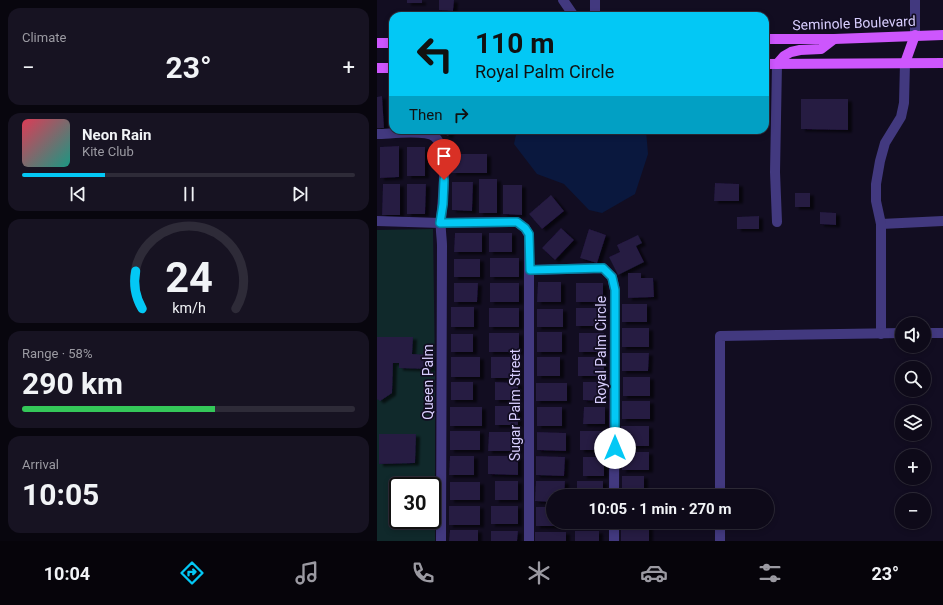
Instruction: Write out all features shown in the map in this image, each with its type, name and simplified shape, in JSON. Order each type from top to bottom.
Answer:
[{"type":"main road","name":"Seminole Boulevard","points":[[769,39],[834,39],[943,34]]},
{"type":"main road","points":[[905,63],[915,35]]},
{"type":"main road","points":[[777,64],[784,56],[791,52],[821,49],[834,39]]},
{"type":"main road","points":[[377,43],[389,43]]},
{"type":"main road","points":[[769,64],[943,63]]},
{"type":"main road","points":[[377,68],[389,68]]},
{"type":"street","points":[[563,0],[571,12]]},
{"type":"street","points":[[595,0],[595,12]]},
{"type":"street","points":[[915,0],[915,35]]},
{"type":"street","points":[[881,334],[881,224],[876,184],[885,143],[901,117],[904,103],[905,63]]},
{"type":"street","points":[[777,64],[775,172],[777,222]]},
{"type":"street","points":[[377,134],[389,134]]},
{"type":"street","points":[[426,134],[434,137],[440,147],[444,169],[443,204],[440,223]]},
{"type":"street","points":[[377,221],[440,223],[517,222],[525,228],[529,234],[530,270]]},
{"type":"street","points":[[881,224],[943,221]]},
{"type":"street","name":"Queen Palm","points":[[440,223],[442,246],[441,541]]},
{"type":"street","name":"Royal Palm Circle","points":[[530,270],[603,268],[612,277],[615,290],[614,489]]},
{"type":"street","name":"Sugar Palm Street","points":[[529,541],[530,270]]},
{"type":"street","points":[[931,333],[943,333]]},
{"type":"street","points":[[720,489],[720,336],[895,334]]},
{"type":"street","points":[[614,529],[614,541]]},
{"type":"street","points":[[720,529],[720,541]]},
{"type":"green space","points":[[433,229],[435,477],[389,477],[389,529],[435,529],[435,541],[377,541],[377,230]]},
{"type":"water","points":[[516,134],[646,134],[648,154],[635,194],[602,213],[589,210],[564,184],[537,174],[514,144]]},
{"type":"building","points":[[407,0],[422,0],[422,3],[407,3]]},
{"type":"building","points":[[439,0],[454,0],[453,11],[439,10]]},
{"type":"building","points":[[382,96],[384,128],[377,128],[377,97]]},
{"type":"building","points":[[801,99],[848,99],[848,130],[801,129]]},
{"type":"building","points":[[399,146],[399,177],[380,178],[380,147]]},
{"type":"building","points":[[407,147],[425,147],[425,176],[407,176]]},
{"type":"building","points":[[452,154],[487,154],[487,173],[452,173]]},
{"type":"building","points":[[479,179],[497,179],[497,213],[479,213]]},
{"type":"building","points":[[452,182],[473,182],[472,211],[452,210]]},
{"type":"building","points":[[715,183],[739,184],[739,201],[714,201]]},
{"type":"building","points":[[383,184],[400,184],[400,215],[382,215]]},
{"type":"building","points":[[407,184],[426,184],[425,214],[407,214]]},
{"type":"building","points":[[503,185],[522,185],[522,215],[503,214]]},
{"type":"building","points":[[795,193],[810,193],[810,207],[795,207]]},
{"type":"building","points":[[551,195],[564,211],[542,229],[529,214]]},
{"type":"building","points":[[820,212],[836,213],[836,225],[820,224]]},
{"type":"building","points":[[759,216],[759,229],[737,229],[737,217]]},
{"type":"building","points":[[561,228],[574,240],[555,260],[542,248]]},
{"type":"building","points":[[589,229],[606,235],[597,263],[580,258]]},
{"type":"building","points":[[455,233],[482,233],[482,252],[454,252]]},
{"type":"building","points":[[489,233],[512,233],[512,252],[489,252]]},
{"type":"building","points":[[638,235],[642,243],[636,246],[644,262],[618,275],[609,257],[620,252],[617,245]]},
{"type":"building","points":[[490,258],[519,258],[519,277],[490,277]]},
{"type":"building","points":[[454,259],[480,259],[480,277],[454,277]]},
{"type":"building","points":[[628,273],[641,273],[641,278],[653,278],[654,297],[628,298]]},
{"type":"building","points":[[538,282],[561,282],[561,302],[537,302]]},
{"type":"building","points":[[454,283],[478,283],[477,302],[454,302]]},
{"type":"building","points":[[490,283],[519,283],[519,302],[490,302]]},
{"type":"building","points":[[576,283],[603,283],[603,302],[576,302]]},
{"type":"building","points":[[622,304],[647,304],[647,322],[622,322]]},
{"type":"building","points":[[451,307],[474,307],[474,327],[451,327]]},
{"type":"building","points":[[489,308],[519,308],[519,327],[489,327]]},
{"type":"building","points":[[576,308],[604,308],[604,326],[576,326]]},
{"type":"building","points":[[537,309],[563,309],[563,327],[537,327]]},
{"type":"building","points":[[622,328],[649,328],[649,347],[622,347]]},
{"type":"building","points":[[537,332],[562,332],[562,352],[537,352]]},
{"type":"building","points":[[489,333],[519,333],[519,352],[489,352]]},
{"type":"building","points":[[579,333],[604,333],[604,352],[579,352]]},
{"type":"building","points":[[451,334],[473,334],[473,352],[451,352]]},
{"type":"building","points":[[377,337],[413,337],[412,354],[431,355],[431,369],[399,368],[399,363],[393,363],[392,393],[380,401],[377,399]]},
{"type":"building","points":[[622,353],[649,353],[648,371],[622,371]]},
{"type":"building","points":[[451,357],[480,357],[480,377],[451,377]]},
{"type":"building","points":[[491,357],[517,357],[517,378],[491,378]]},
{"type":"building","points":[[537,357],[560,357],[560,376],[537,376]]},
{"type":"building","points":[[578,357],[604,357],[604,376],[578,376]]},
{"type":"building","points":[[623,377],[650,377],[650,396],[623,396]]},
{"type":"building","points":[[451,382],[473,382],[473,400],[451,400]]},
{"type":"building","points":[[495,382],[518,383],[518,400],[495,400]]},
{"type":"building","points":[[583,382],[604,382],[604,401],[583,400]]},
{"type":"building","points":[[536,383],[567,383],[567,401],[536,401]]},
{"type":"building","points":[[622,401],[650,401],[650,419],[622,419]]},
{"type":"building","points":[[495,406],[518,406],[518,425],[495,425]]},
{"type":"building","points":[[450,407],[482,407],[482,426],[450,426]]},
{"type":"building","points":[[537,407],[562,407],[562,426],[537,426]]},
{"type":"building","points":[[584,407],[605,407],[605,424],[583,424]]},
{"type":"building","points":[[621,426],[649,426],[649,446],[621,446]]},
{"type":"building","points":[[450,431],[480,431],[480,450],[450,450]]},
{"type":"building","points":[[580,431],[604,431],[604,450],[580,450]]},
{"type":"building","points":[[489,432],[518,432],[518,451],[488,451]]},
{"type":"building","points":[[537,432],[566,433],[566,451],[537,450]]},
{"type":"building","points":[[379,434],[416,434],[415,463],[379,464]]},
{"type":"building","points":[[622,452],[649,452],[649,470],[622,470]]},
{"type":"building","points":[[450,456],[474,456],[474,475],[449,475]]},
{"type":"building","points":[[488,456],[518,456],[518,475],[488,474]]},
{"type":"building","points":[[536,456],[565,457],[564,476],[536,475]]},
{"type":"building","points":[[583,457],[604,457],[604,476],[583,476]]},
{"type":"building","points":[[622,476],[644,476],[644,489],[622,489]]},
{"type":"building","points":[[495,481],[518,481],[518,500],[495,500]]},
{"type":"building","points":[[536,481],[565,481],[564,489],[546,489],[546,502],[535,501]]},
{"type":"building","points":[[577,481],[603,481],[603,489],[577,489]]},
{"type":"building","points":[[450,482],[480,482],[480,500],[450,500]]},
{"type":"building","points":[[449,506],[480,506],[480,525],[449,525]]},
{"type":"building","points":[[491,506],[518,506],[518,524],[491,524]]},
{"type":"building","points":[[536,507],[546,507],[546,526],[536,526]]},
{"type":"building","points":[[621,529],[649,529],[649,541],[621,541]]},
{"type":"building","points":[[450,530],[478,530],[478,541],[449,541]]},
{"type":"building","points":[[491,531],[518,531],[517,541],[491,541]]},
{"type":"building","points":[[575,531],[599,531],[599,541],[575,541]]},
{"type":"building","points":[[535,532],[566,532],[566,541],[535,541]]},
{"type":"route","points":[[444,180],[443,204],[440,223],[517,222],[525,228],[529,234],[530,270],[603,268],[612,277],[615,290],[615,448]]}]
